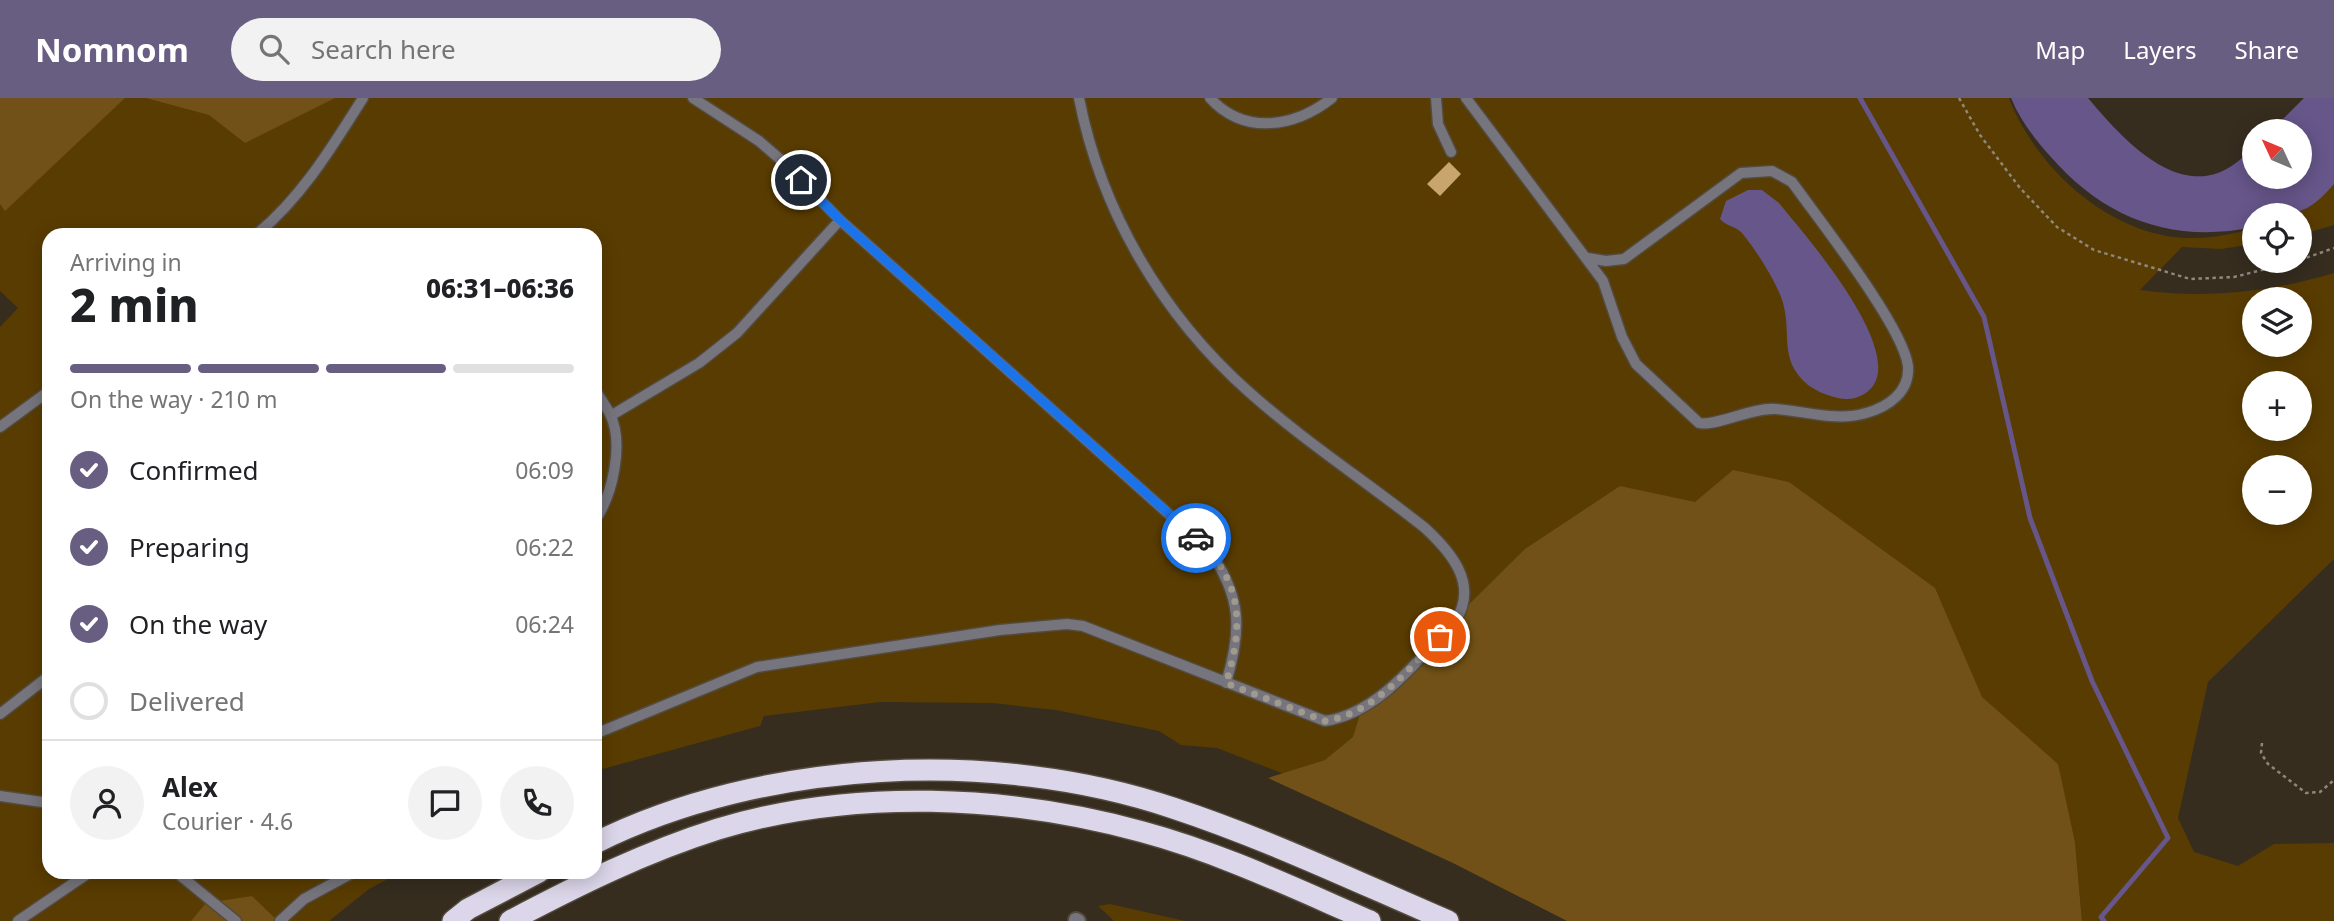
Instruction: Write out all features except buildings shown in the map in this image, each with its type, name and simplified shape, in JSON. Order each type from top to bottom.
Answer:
[{"type":"highway","points":[[602,840],[687,804],[779,784],[904,771],[991,773],[1082,786],[1171,807],[1257,839],[1448,921]]},
{"type":"highway","points":[[602,873],[720,829],[807,811],[901,802],[1004,806],[1116,824],[1199,849],[1370,921]]},
{"type":"highway","points":[[453,921],[468,909],[526,879]]},
{"type":"highway","points":[[510,921],[590,879]]},
{"type":"lane","points":[[265,228],[281,215],[323,161],[363,98]]},
{"type":"lane","points":[[693,98],[758,141],[840,220],[1209,550],[1235,596],[1236,650],[1226,683]]},
{"type":"lane","points":[[602,731],[757,667],[1043,625],[1083,626],[1325,721],[1338,719],[1392,687],[1456,620],[1465,599],[1463,578],[1450,553],[1439,541],[1248,391],[1190,330],[1153,281],[1113,214],[1089,146],[1079,98]]},
{"type":"lane","points":[[1210,98],[1237,117],[1262,124],[1300,118],[1332,98]]},
{"type":"lane","points":[[1436,98],[1438,124],[1451,152]]},
{"type":"lane","points":[[1466,98],[1588,258],[1611,299],[1622,337],[1636,364],[1699,423],[1711,424],[1759,409],[1841,416],[1866,414],[1889,404],[1907,380],[1908,366],[1896,332],[1792,182],[1772,170],[1741,173],[1623,259],[1606,261],[1588,258]]},
{"type":"lane","points":[[611,415],[699,363],[737,333],[840,220]]},
{"type":"lane","points":[[0,427],[42,396]]},
{"type":"lane","points":[[602,401],[611,415],[616,454],[612,482],[602,510]]},
{"type":"lane","points":[[0,714],[42,681]]},
{"type":"lane","points":[[0,796],[42,802]]},
{"type":"lane","points":[[18,921],[80,879]]},
{"type":"lane","points":[[185,879],[236,921]]},
{"type":"lane","points":[[280,921],[304,899],[341,879]]},
{"type":"path","points":[[1959,98],[1980,135],[2020,188],[2057,227],[2094,250],[2190,279],[2234,277],[2249,273]]},
{"type":"path","points":[[2312,256],[2334,248]]},
{"type":"path","points":[[2262,743],[2261,753],[2268,764],[2306,793],[2320,792],[2334,780]]},
{"type":"shaded area","points":[[0,98],[2009,98],[2021,124],[2038,150],[2080,194],[2106,212],[2133,226],[2161,235],[2214,237],[2242,231],[2242,246],[2221,249],[2182,247],[2140,290],[2190,294],[2242,292],[2242,357],[2312,357],[2312,287],[2274,287],[2334,273],[2334,559],[2208,682],[2178,818],[2194,852],[2238,866],[2274,844],[2334,843],[2334,921],[2082,921],[2075,842],[2067,807],[1302,781],[1217,748],[1181,745],[1159,731],[1056,710],[992,703],[880,702],[764,716],[760,726],[602,769],[602,228],[42,228],[42,879],[388,879],[369,889],[329,921],[0,921],[0,327],[18,308],[0,291]]},
{"type":"shaded area","points":[[0,98],[125,98],[5,211],[0,204]]},
{"type":"shaded area","points":[[146,98],[335,98],[245,143],[209,115]]},
{"type":"shaded area","points":[[2011,98],[2088,98],[2128,141],[2162,166],[2180,174],[2199,176],[2218,173],[2242,158],[2242,189],[2312,189],[2312,119],[2283,119],[2304,98],[2334,98],[2334,184],[2312,205],[2242,203],[2242,229],[2195,232],[2168,229],[2117,211],[2094,196],[2071,178],[2050,156],[2019,114]]},
{"type":"shaded area","points":[[2334,182],[2334,225],[2312,231],[2312,203],[2308,203]]},
{"type":"shaded area","points":[[1748,190],[1762,190],[1779,203],[1832,271],[1869,332],[1878,360],[1875,382],[1858,397],[1839,398],[1819,392],[1798,375],[1792,365],[1785,309],[1778,289],[1742,233],[1720,219],[1726,201]]},
{"type":"shaded area","points":[[1733,470],[1789,482],[1935,588],[1982,697],[2058,764],[2075,842],[2082,921],[1567,921],[1453,863],[1268,778],[1325,760],[1353,737],[1361,711],[1525,549],[1620,486],[1695,502]]},
{"type":"shaded area","points":[[252,896],[278,921],[191,921],[206,903]]},
{"type":"shaded area","points":[[1110,904],[1185,921],[1114,921],[1098,906]]},
{"type":"waterway","points":[[1860,98],[1984,317],[2030,518],[2092,681],[2168,838],[2101,917],[2104,921]]},
{"type":"way so far","points":[[1196,538],[1222,568],[1235,596],[1238,628],[1236,650],[1226,683],[1325,721],[1338,719],[1359,709],[1392,687],[1440,637]]},
{"type":"route","points":[[801,180],[840,220],[1196,538]]}]
